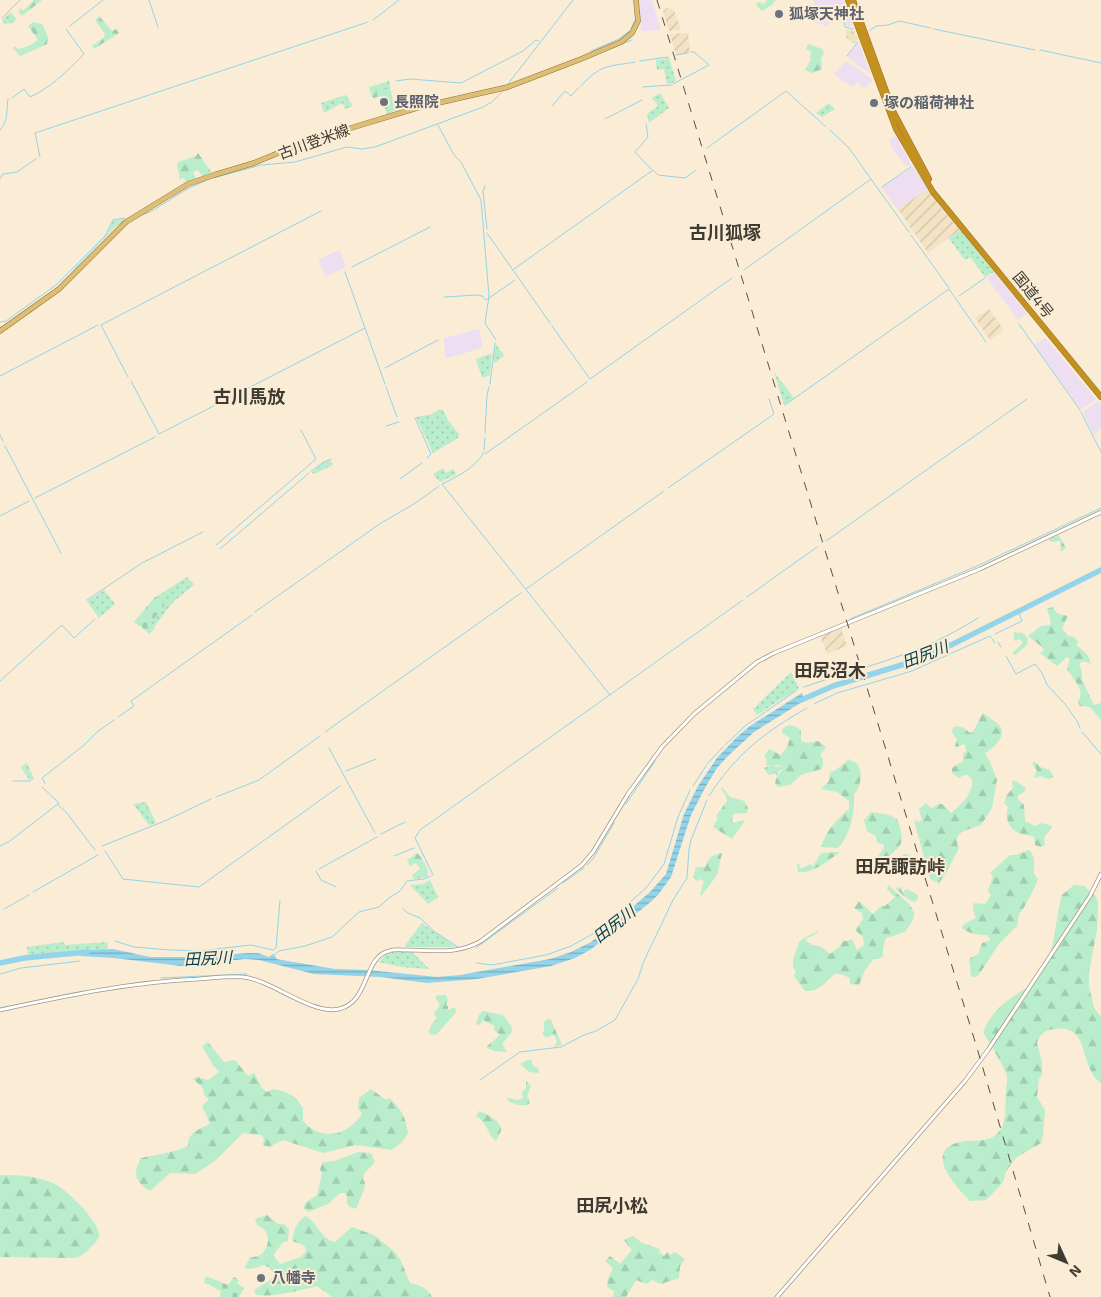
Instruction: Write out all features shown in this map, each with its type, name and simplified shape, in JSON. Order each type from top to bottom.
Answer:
[{"type":"highway","name":"国道4号","points":[[848,0],[896,129],[923,176],[946,208],[1101,398]]},
{"type":"highway","name":"国道4号","points":[[853,0],[894,112],[921,165],[946,208]]},
{"type":"main road","name":"古川登米線","points":[[0,331],[59,289],[126,222],[188,184],[214,174],[254,163],[328,135],[420,107],[506,87],[573,62],[626,39],[632,33],[638,21],[636,0]]},
{"type":"street","points":[[0,1010],[153,982],[241,977],[255,980],[316,1006],[338,1009],[357,998],[373,964],[378,958],[389,951],[458,950],[474,944],[582,865],[594,852],[628,794],[662,747],[694,714],[766,657],[980,569],[1101,512]]},
{"type":"street","points":[[777,1297],[970,1075],[1081,910],[1101,874]]},
{"type":"shaded area","points":[[638,0],[652,0],[661,30],[641,31]]},
{"type":"shaded area","points":[[816,0],[843,0],[853,27],[846,25],[844,14],[835,9],[828,26],[805,19]]},
{"type":"shaded area","points":[[667,8],[674,10],[681,30],[669,31],[663,11]]},
{"type":"shaded area","points":[[688,33],[690,52],[676,55],[670,34]]},
{"type":"shaded area","points":[[859,43],[870,73],[847,57]]},
{"type":"shaded area","points":[[846,61],[872,79],[872,82],[864,88],[857,82],[852,87],[846,84],[834,74]]},
{"type":"shaded area","points":[[896,136],[911,165],[907,167],[891,147],[892,145],[888,140]]},
{"type":"shaded area","points":[[913,167],[928,189],[898,209],[882,188]]},
{"type":"shaded area","points":[[928,189],[960,230],[928,253],[898,209]]},
{"type":"shaded area","points":[[339,250],[346,266],[326,277],[318,260]]},
{"type":"shaded area","points":[[994,273],[1027,313],[1018,320],[987,278]]},
{"type":"shaded area","points":[[989,309],[1004,330],[990,340],[975,318]]},
{"type":"shaded area","points":[[479,329],[483,347],[445,357],[444,338]]},
{"type":"shaded area","points":[[1045,338],[1096,399],[1081,409],[1034,345]]},
{"type":"shaded area","points":[[1098,401],[1101,405],[1101,429],[1094,435],[1083,412]]},
{"type":"shaded area","points":[[841,628],[847,646],[827,654],[820,636]]},
{"type":"green space","points":[[34,0],[42,0],[22,16],[18,11],[21,8],[23,11]]},
{"type":"green space","points":[[767,0],[776,0],[762,11],[756,5],[758,2],[764,4]]},
{"type":"green space","points":[[10,12],[17,19],[12,23],[4,24],[2,20]]},
{"type":"green space","points":[[99,16],[112,31],[116,29],[119,33],[94,49],[92,46],[104,37],[105,34],[95,20]]},
{"type":"green space","points":[[33,22],[42,24],[48,37],[47,44],[20,56],[13,48],[15,46],[18,49],[24,48],[38,40],[28,26]]},
{"type":"green space","points":[[808,44],[822,49],[824,53],[821,59],[822,69],[812,73],[805,70],[811,59],[812,52],[806,49]]},
{"type":"green space","points":[[669,58],[676,81],[667,84],[664,69],[657,70],[656,60]]},
{"type":"green space","points":[[389,81],[390,87],[377,90],[378,94],[372,96],[369,87]]},
{"type":"green space","points":[[390,87],[395,110],[387,115],[381,96],[373,98],[372,96],[377,94],[376,90]]},
{"type":"green space","points":[[660,93],[669,108],[649,123],[647,114],[658,106],[652,98]]},
{"type":"green space","points":[[346,95],[353,106],[345,109],[342,103],[324,113],[321,103]]},
{"type":"green space","points":[[829,103],[835,109],[822,117],[816,113]]},
{"type":"green space","points":[[198,153],[212,173],[202,176],[198,170],[193,172],[196,179],[186,182],[184,178],[179,179],[178,162],[196,156]]},
{"type":"green space","points":[[129,218],[114,228],[73,271],[107,234],[113,221]]},
{"type":"green space","points":[[960,230],[994,272],[985,277],[970,257],[965,260],[949,239]]},
{"type":"green space","points":[[496,344],[504,356],[495,363],[493,359]]},
{"type":"green space","points":[[492,353],[490,375],[482,378],[476,359]]},
{"type":"green space","points":[[774,372],[794,398],[784,405]]},
{"type":"green space","points":[[440,409],[443,410],[447,419],[459,434],[458,438],[433,453],[416,417],[432,414]]},
{"type":"green space","points":[[330,460],[333,465],[314,474],[312,472],[323,463]]},
{"type":"green space","points":[[443,468],[446,473],[453,469],[457,474],[440,482],[433,474]]},
{"type":"green space","points":[[1058,534],[1066,548],[1061,552],[1060,541],[1052,542],[1048,540]]},
{"type":"green space","points":[[187,577],[194,585],[173,602],[149,634],[145,630],[165,605],[156,597]]},
{"type":"green space","points":[[104,590],[115,604],[99,618],[87,601]]},
{"type":"green space","points":[[155,597],[165,605],[145,630],[134,622]]},
{"type":"green space","points":[[1052,607],[1058,614],[1068,616],[1062,628],[1068,636],[1074,637],[1078,641],[1077,646],[1089,658],[1091,664],[1083,661],[1079,664],[1082,680],[1094,705],[1101,703],[1101,720],[1090,707],[1080,706],[1078,702],[1080,689],[1067,669],[1070,659],[1067,657],[1057,666],[1040,653],[1044,650],[1043,648],[1028,636],[1041,626],[1050,625],[1051,621],[1047,609]]},
{"type":"green space","points":[[1014,632],[1024,634],[1028,639],[1027,645],[1015,655],[1012,653],[1023,642],[1019,639],[1014,641]]},
{"type":"green space","points":[[791,672],[799,688],[757,715],[753,709]]},
{"type":"green space","points":[[983,713],[998,724],[1002,730],[998,742],[985,753],[997,780],[992,808],[981,825],[959,835],[957,842],[959,848],[939,883],[930,879],[914,820],[919,822],[922,820],[919,809],[926,803],[933,808],[938,804],[942,804],[951,813],[968,795],[973,781],[968,775],[959,778],[952,773],[952,768],[963,761],[963,755],[966,751],[963,744],[956,748],[957,740],[952,732],[953,728],[957,726],[964,728],[970,733],[973,732]]},
{"type":"green space","points":[[789,725],[801,730],[801,741],[808,743],[818,741],[826,747],[820,755],[823,759],[823,766],[821,769],[801,775],[790,785],[778,787],[775,783],[785,768],[779,765],[766,766],[767,759],[764,756],[769,749],[781,755],[787,747],[790,738],[782,733],[783,728]]},
{"type":"green space","points":[[849,759],[856,763],[861,774],[860,783],[854,794],[854,808],[849,830],[838,848],[821,847],[825,836],[832,826],[849,809],[849,801],[837,792],[821,789],[829,781],[830,772],[836,770]]},
{"type":"green space","points":[[1034,762],[1040,767],[1050,770],[1054,777],[1048,779],[1040,776],[1034,777],[1037,771],[1032,763]]},
{"type":"green space","points":[[27,763],[34,779],[30,781],[21,767]]},
{"type":"green space","points":[[774,765],[775,767],[784,768],[779,771],[777,776],[776,773],[769,775],[764,768]]},
{"type":"green space","points":[[1014,780],[1026,788],[1018,796],[1018,799],[1024,805],[1025,821],[1035,826],[1042,823],[1052,826],[1044,838],[1045,845],[1041,847],[1035,845],[1034,837],[1014,830],[1009,824],[1007,816],[1008,807],[1004,803],[1007,795],[1013,788],[1012,782]]},
{"type":"green space","points":[[722,787],[730,797],[744,801],[748,808],[747,813],[733,814],[732,821],[734,823],[744,820],[744,822],[732,839],[713,827],[718,818],[716,816],[727,801],[721,789]]},
{"type":"green space","points":[[146,802],[156,823],[149,825],[133,804]]},
{"type":"green space","points":[[871,812],[889,815],[897,819],[900,827],[902,839],[899,847],[883,860],[879,859],[879,855],[884,848],[883,844],[877,843],[876,836],[867,831],[864,820]]},
{"type":"green space","points":[[1029,850],[1034,858],[1034,872],[1038,879],[1035,887],[1019,914],[1017,926],[999,944],[978,976],[971,976],[969,959],[978,954],[982,943],[991,940],[987,935],[974,934],[962,928],[964,924],[976,918],[973,909],[974,903],[985,904],[991,895],[988,891],[993,876],[990,873],[1010,855],[1016,855]]},
{"type":"green space","points":[[840,852],[815,869],[798,872],[797,863],[801,869],[810,864],[813,866],[821,853]]},
{"type":"green space","points":[[417,853],[425,864],[428,877],[414,879],[412,875],[420,869],[416,863],[410,866],[407,860]]},
{"type":"green space","points":[[722,853],[717,875],[702,895],[700,895],[704,881],[699,879],[697,881],[693,877],[696,867],[705,867],[711,857]]},
{"type":"green space","points":[[904,854],[908,854],[912,866],[909,868],[903,865],[899,859]]},
{"type":"green space","points":[[430,880],[438,897],[428,904],[410,885],[423,884]]},
{"type":"green space","points":[[888,885],[910,905],[914,913],[913,920],[905,932],[886,938],[883,956],[879,959],[874,959],[865,970],[859,985],[850,984],[850,978],[841,974],[834,974],[825,984],[814,990],[805,991],[794,976],[796,970],[793,968],[793,960],[799,942],[818,931],[818,933],[807,938],[806,941],[813,946],[820,947],[830,954],[843,941],[852,939],[857,950],[864,945],[863,937],[855,930],[863,919],[862,913],[854,908],[859,901],[873,914],[881,906],[885,906],[895,897],[887,889]]},
{"type":"green space","points":[[1074,885],[1084,886],[1096,897],[1098,902],[1097,930],[1089,972],[1089,986],[1094,1008],[1101,1017],[1101,1083],[1092,1073],[1077,1036],[1071,1031],[1064,1029],[1048,1030],[1043,1033],[1037,1043],[1042,1062],[1042,1075],[1039,1079],[1037,1097],[1045,1110],[1041,1143],[1017,1157],[1006,1171],[1000,1186],[986,1200],[970,1201],[949,1176],[944,1166],[943,1158],[945,1150],[953,1145],[966,1141],[989,1139],[996,1135],[1000,1131],[1004,1120],[1007,1076],[983,1032],[997,1010],[1035,981],[1045,967],[1052,947],[1062,895]]},
{"type":"green space","points":[[898,887],[902,888],[902,892],[907,889],[918,895],[918,899],[914,902],[905,897],[896,889]]},
{"type":"green space","points":[[422,923],[456,947],[406,947],[405,945]]},
{"type":"green space","points":[[63,942],[65,945],[108,942],[107,949],[28,955],[27,947]]},
{"type":"green space","points":[[393,952],[412,952],[429,969],[401,967],[379,962],[385,955]]},
{"type":"green space","points":[[446,995],[448,1010],[455,1007],[456,1012],[437,1034],[432,1035],[428,1033],[433,1022],[437,1019],[434,1013],[440,1005],[435,997]]},
{"type":"green space","points":[[483,1011],[503,1015],[512,1027],[512,1032],[502,1044],[507,1052],[494,1051],[486,1047],[500,1035],[494,1030],[494,1026],[483,1020],[480,1025],[476,1024],[479,1015]]},
{"type":"green space","points":[[550,1018],[562,1045],[553,1047],[557,1043],[555,1036],[552,1035],[546,1038],[542,1033],[544,1031],[544,1022]]},
{"type":"green space","points":[[208,1042],[224,1062],[235,1060],[248,1076],[254,1073],[262,1088],[267,1092],[273,1089],[283,1091],[296,1098],[303,1108],[303,1121],[310,1128],[318,1132],[334,1134],[349,1127],[362,1114],[358,1108],[359,1098],[371,1089],[386,1100],[389,1098],[397,1106],[404,1118],[408,1133],[402,1142],[392,1150],[355,1145],[323,1153],[283,1140],[269,1147],[263,1145],[264,1138],[261,1135],[243,1133],[215,1161],[195,1174],[170,1173],[150,1191],[141,1184],[136,1176],[141,1158],[171,1152],[188,1146],[188,1141],[192,1134],[210,1123],[202,1106],[209,1099],[204,1095],[203,1088],[193,1079],[197,1077],[208,1080],[219,1072],[202,1046]]},
{"type":"green space","points":[[531,1060],[533,1066],[538,1068],[539,1073],[529,1072],[520,1064]]},
{"type":"green space","points":[[526,1081],[531,1086],[527,1096],[530,1101],[529,1104],[518,1105],[507,1100],[508,1098],[518,1100],[523,1098],[522,1092],[526,1088]]},
{"type":"green space","points":[[479,1111],[493,1118],[501,1126],[496,1141],[484,1123],[476,1116]]},
{"type":"green space","points":[[358,1152],[371,1153],[375,1162],[364,1174],[364,1190],[356,1209],[347,1204],[347,1196],[344,1193],[340,1193],[328,1204],[308,1212],[304,1208],[305,1203],[317,1195],[322,1174],[320,1169],[323,1162],[335,1161]]},
{"type":"green space","points":[[0,1176],[36,1178],[49,1181],[60,1187],[89,1215],[98,1230],[99,1236],[97,1241],[79,1257],[74,1258],[0,1257]]},
{"type":"green space","points":[[267,1215],[278,1224],[284,1224],[289,1230],[288,1241],[283,1242],[274,1254],[280,1264],[301,1257],[306,1251],[305,1247],[301,1244],[292,1241],[299,1221],[305,1216],[313,1222],[326,1238],[335,1242],[352,1227],[374,1235],[395,1252],[410,1283],[426,1289],[432,1297],[332,1297],[317,1286],[295,1292],[256,1295],[254,1290],[275,1275],[269,1267],[263,1265],[247,1269],[245,1267],[250,1258],[261,1255],[267,1247],[267,1234],[262,1227],[257,1225],[255,1219]]},
{"type":"green space","points":[[633,1236],[642,1243],[660,1249],[659,1252],[664,1256],[668,1252],[670,1255],[675,1252],[685,1259],[680,1266],[679,1278],[661,1284],[652,1280],[647,1284],[636,1280],[626,1297],[613,1297],[614,1291],[607,1287],[613,1268],[605,1261],[610,1256],[620,1264],[632,1250],[624,1240]]},
{"type":"green space","points":[[206,1276],[228,1285],[234,1277],[239,1280],[237,1283],[244,1288],[239,1297],[220,1297],[221,1291],[204,1282]]},
{"type":"sand","points":[[847,29],[854,31],[858,40],[855,44],[845,37]]},
{"type":"water","points":[[802,693],[805,700],[754,732],[717,768],[691,815],[671,877],[658,895],[590,950],[575,958],[551,966],[477,979],[427,983],[381,977],[314,974],[259,960],[245,959],[181,966],[80,956],[81,950],[113,949],[150,957],[203,957],[258,953],[269,957],[273,954],[276,959],[335,969],[368,970],[437,977],[460,975],[550,959],[571,952],[599,936],[651,891],[666,874],[684,814],[698,786],[717,758],[750,726]]},
{"type":"waterway","points":[[2,18],[20,0]]},
{"type":"waterway","points":[[70,26],[103,0]]},
{"type":"waterway","points":[[149,0],[158,27]]},
{"type":"waterway","points":[[373,20],[399,0]]},
{"type":"waterway","points":[[508,84],[573,0]]},
{"type":"waterway","points":[[835,10],[842,14],[845,27],[853,29]]},
{"type":"waterway","points":[[631,29],[636,18]]},
{"type":"waterway","points":[[869,31],[876,26],[888,25],[899,21],[931,28]]},
{"type":"waterway","points":[[40,157],[35,133],[368,22]]},
{"type":"waterway","points":[[12,98],[24,89],[30,97],[38,93],[59,78],[84,54],[66,29]]},
{"type":"waterway","points":[[934,29],[1035,50]]},
{"type":"waterway","points":[[591,51],[619,39],[629,31]]},
{"type":"waterway","points":[[396,81],[410,79],[461,83],[523,51],[536,40],[539,41]]},
{"type":"waterway","points":[[612,48],[632,40]]},
{"type":"waterway","points":[[847,56],[858,42]]},
{"type":"waterway","points":[[1040,50],[1101,63]]},
{"type":"waterway","points":[[691,52],[694,52],[708,64]]},
{"type":"waterway","points":[[676,55],[688,53]]},
{"type":"waterway","points":[[640,61],[668,57]]},
{"type":"waterway","points":[[581,86],[599,70],[635,62]]},
{"type":"waterway","points":[[673,84],[709,65]]},
{"type":"waterway","points":[[643,87],[671,85]]},
{"type":"waterway","points":[[552,106],[565,91],[571,96],[578,88]]},
{"type":"waterway","points":[[142,215],[152,211],[187,189],[209,179],[261,165],[295,162],[347,147],[362,149],[375,147],[483,107],[492,102],[504,90]]},
{"type":"waterway","points":[[707,148],[786,91],[825,126]]},
{"type":"waterway","points":[[0,130],[6,119],[8,99]]},
{"type":"waterway","points":[[605,119],[642,100]]},
{"type":"waterway","points":[[646,124],[648,137],[635,152],[651,169]]},
{"type":"waterway","points":[[438,125],[454,155],[461,162],[481,200],[489,296],[485,323],[496,340]]},
{"type":"waterway","points":[[830,130],[849,148],[871,179]]},
{"type":"waterway","points":[[0,179],[3,174],[17,172],[36,159]]},
{"type":"waterway","points":[[882,187],[911,167]]},
{"type":"waterway","points":[[514,269],[653,170],[658,175],[685,178],[696,170]]},
{"type":"waterway","points":[[744,270],[871,179],[909,232]]},
{"type":"waterway","points":[[485,186],[483,191],[487,229]]},
{"type":"waterway","points":[[128,377],[101,325],[321,211]]},
{"type":"waterway","points":[[0,322],[6,321],[56,285],[105,236],[113,220],[124,218]]},
{"type":"waterway","points":[[352,267],[430,227]]},
{"type":"waterway","points":[[487,233],[550,323]]},
{"type":"waterway","points":[[911,235],[949,288]]},
{"type":"waterway","points":[[345,272],[385,384]]},
{"type":"waterway","points":[[552,326],[590,379],[732,278]]},
{"type":"waterway","points":[[959,296],[985,278]]},
{"type":"waterway","points":[[444,297],[477,295],[482,296],[486,300],[515,280]]},
{"type":"waterway","points":[[785,405],[949,289],[986,342]]},
{"type":"waterway","points":[[1019,324],[1080,410]]},
{"type":"waterway","points":[[0,376],[98,325]]},
{"type":"waterway","points":[[131,381],[159,434],[365,328]]},
{"type":"waterway","points":[[385,368],[438,340]]},
{"type":"waterway","points":[[490,384],[495,343]]},
{"type":"waterway","points":[[485,454],[587,382]]},
{"type":"waterway","points":[[386,387],[397,417]]},
{"type":"waterway","points":[[485,433],[489,387]]},
{"type":"waterway","points":[[668,488],[774,414],[769,399]]},
{"type":"waterway","points":[[826,541],[1027,399]]},
{"type":"waterway","points":[[1081,412],[1101,452]]},
{"type":"waterway","points":[[415,418],[431,454],[427,458]]},
{"type":"waterway","points":[[386,426],[399,422]]},
{"type":"waterway","points":[[216,545],[316,459],[301,430]]},
{"type":"waterway","points":[[0,435],[3,441]]},
{"type":"waterway","points":[[35,498],[155,437]]},
{"type":"waterway","points":[[484,450],[485,438]]},
{"type":"waterway","points":[[5,446],[61,553]]},
{"type":"waterway","points":[[484,452],[481,458],[471,467],[442,484],[610,695]]},
{"type":"waterway","points":[[311,471],[331,459]]},
{"type":"waterway","points":[[400,479],[422,463]]},
{"type":"waterway","points":[[220,549],[309,473]]},
{"type":"waterway","points":[[255,612],[381,523],[414,504],[439,486]]},
{"type":"waterway","points":[[526,589],[664,491]]},
{"type":"waterway","points":[[0,516],[29,501]]},
{"type":"waterway","points":[[850,619],[977,566],[1101,508]]},
{"type":"waterway","points":[[87,600],[142,563],[203,532]]},
{"type":"waterway","points":[[747,597],[817,547]]},
{"type":"waterway","name":"田尻川","points":[[799,701],[833,686],[921,659],[1101,570]]},
{"type":"waterway","points":[[325,732],[521,593]]},
{"type":"waterway","points":[[433,875],[415,838],[420,830],[743,600]]},
{"type":"waterway","points":[[995,634],[1022,621],[1018,611]]},
{"type":"waterway","points":[[118,717],[134,706],[131,701],[252,615]]},
{"type":"waterway","points":[[804,687],[913,651],[946,636],[978,618]]},
{"type":"waterway","points":[[0,681],[62,625],[74,638],[95,619]]},
{"type":"waterway","points":[[814,704],[837,693],[912,671],[990,636],[995,643]]},
{"type":"waterway","points":[[998,642],[1001,647]]},
{"type":"waterway","points":[[1006,656],[1016,674],[1035,664],[1042,673],[1047,685],[1065,704],[1080,728]]},
{"type":"waterway","points":[[725,745],[745,726],[797,690]]},
{"type":"waterway","points":[[709,796],[719,781],[752,745],[807,708]]},
{"type":"waterway","points":[[44,784],[42,778],[114,720]]},
{"type":"waterway","points":[[1082,732],[1101,754]]},
{"type":"waterway","points":[[216,797],[259,780],[320,736]]},
{"type":"waterway","points":[[707,764],[723,747]]},
{"type":"waterway","points":[[329,748],[375,833]]},
{"type":"waterway","points":[[346,771],[376,759]]},
{"type":"waterway","points":[[626,804],[655,761]]},
{"type":"waterway","points":[[693,786],[706,766]]},
{"type":"waterway","points":[[13,781],[30,781]]},
{"type":"waterway","points":[[105,851],[123,879],[199,887],[340,786]]},
{"type":"waterway","points":[[0,846],[10,841],[59,803],[42,787]]},
{"type":"waterway","points":[[477,963],[492,965],[546,955],[571,946],[596,932],[646,888],[664,864],[678,817],[690,790]]},
{"type":"waterway","points":[[102,846],[167,820],[211,799]]},
{"type":"waterway","points":[[480,1080],[520,1052],[561,1047],[615,1020],[638,979],[643,963],[673,900],[687,878],[691,840],[707,800]]},
{"type":"waterway","points":[[58,805],[66,812],[95,850]]},
{"type":"waterway","points":[[381,834],[405,822]]},
{"type":"waterway","points":[[587,865],[593,859],[614,823]]},
{"type":"waterway","points":[[319,869],[377,837]]},
{"type":"waterway","points":[[394,856],[414,848]]},
{"type":"waterway","points":[[33,892],[98,855]]},
{"type":"waterway","points":[[563,883],[584,868]]},
{"type":"waterway","points":[[316,871],[321,880],[336,887]]},
{"type":"waterway","points":[[273,956],[279,951],[305,946],[332,937],[359,912],[379,907],[400,891],[407,881],[424,879],[431,876]]},
{"type":"waterway","points":[[476,948],[558,888]]},
{"type":"waterway","points":[[4,909],[29,895]]},
{"type":"waterway","points":[[115,941],[134,947],[170,950],[198,951],[251,945],[273,950],[276,948],[280,900]]},
{"type":"waterway","points":[[403,909],[420,918],[435,932],[458,947]]},
{"type":"waterway","name":"田尻川","points":[[0,963],[24,958],[87,952]]},
{"type":"waterway","points":[[0,974],[21,968],[80,961]]},
{"type":"waterway","points":[[161,978],[247,974]]},
{"type":"waterway","points":[[0,1008],[83,991]]},
{"type":"railway","points":[[657,0],[977,1048],[1050,1297]]},
{"type":"place","name":"狐塚天神社","points":[[779,14]]},
{"type":"place","name":"長照院","points":[[384,102]]},
{"type":"place","name":"塚の稲荷神社","points":[[874,103]]},
{"type":"place","name":"八幡寺","points":[[261,1278]]},
{"type":"district","name":"古川狐塚","points":[[725,233]]},
{"type":"district","name":"古川馬放","points":[[249,397]]},
{"type":"district","name":"田尻沼木","points":[[830,671]]},
{"type":"district","name":"田尻諏訪峠","points":[[900,867]]},
{"type":"district","name":"田尻小松","points":[[612,1206]]}]
